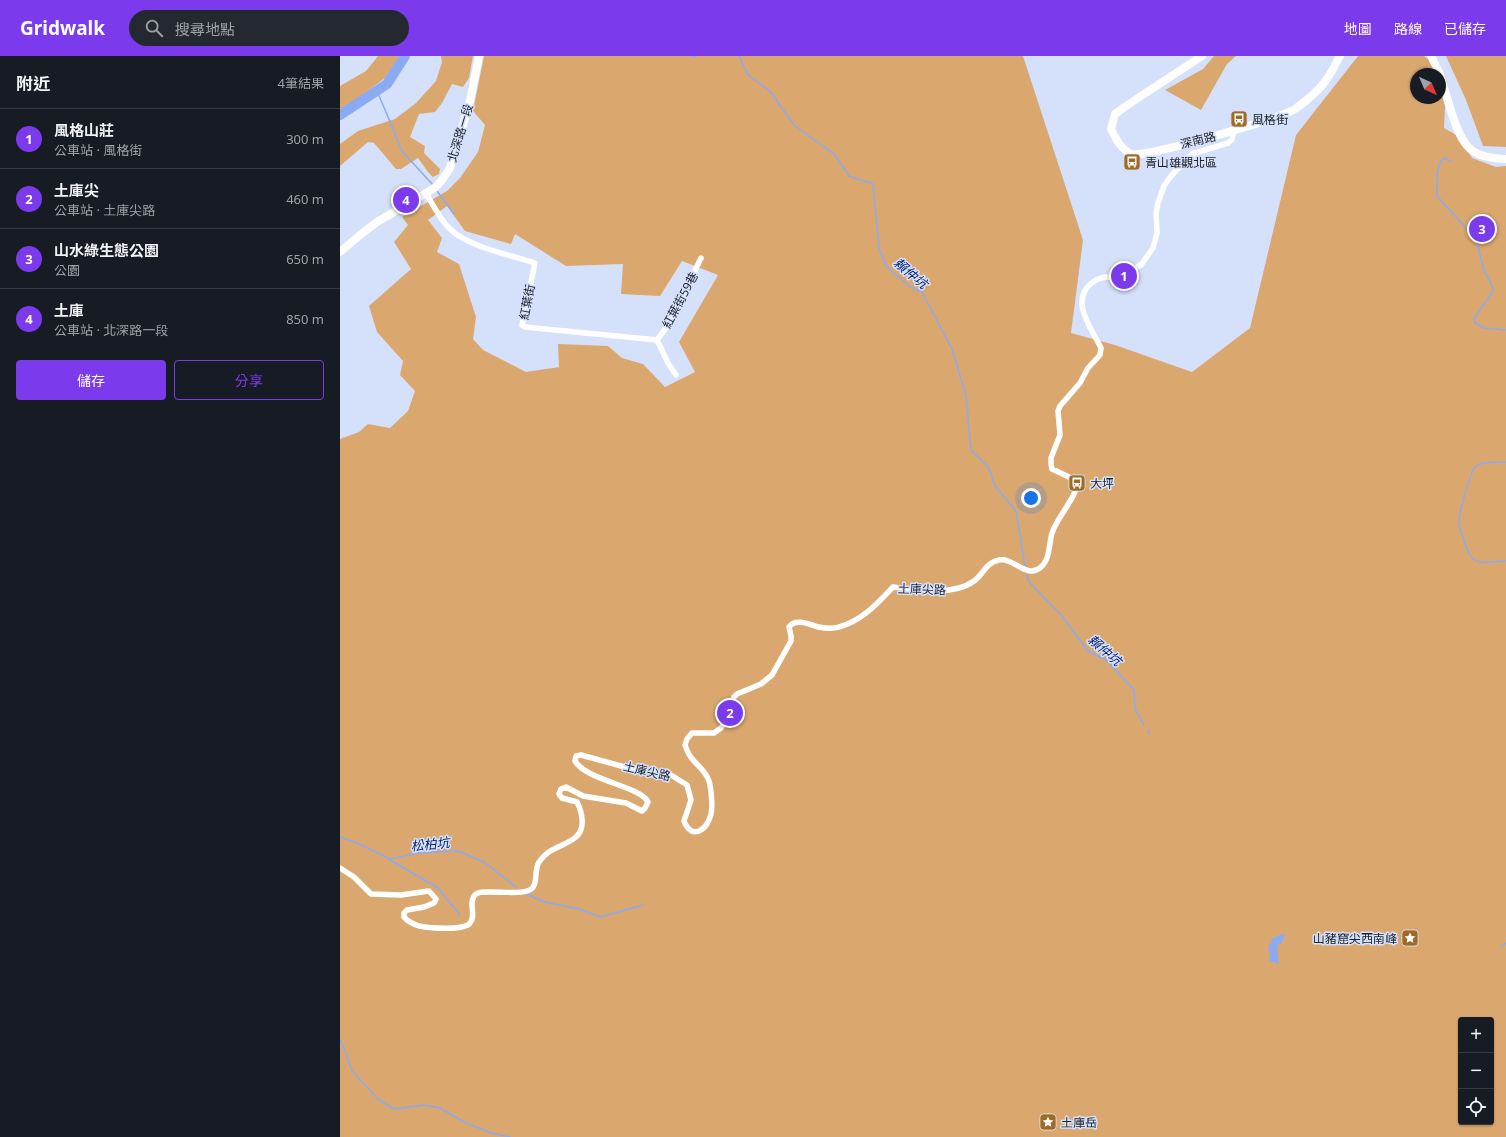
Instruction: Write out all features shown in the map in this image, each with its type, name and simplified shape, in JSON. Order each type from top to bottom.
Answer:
[{"type":"main road","name":"北深路一段","points":[[340,252],[377,222],[436,186],[450,168],[470,101],[478,56]]},
{"type":"main road","name":"深南路","points":[[1202,56],[1116,114],[1111,130],[1120,146],[1133,154],[1149,152],[1234,131],[1280,116],[1293,110],[1304,102],[1326,80],[1340,56]]},
{"type":"main road","points":[[1431,56],[1437,68]]},
{"type":"main road","points":[[1446,94],[1457,129],[1463,141],[1473,151],[1480,155],[1495,159],[1506,159]]},
{"type":"street","name":"土庫尖路","points":[[340,868],[354,877],[371,894],[401,895],[429,891],[436,899],[434,903],[424,907],[407,910],[404,913],[404,917],[408,922],[420,926],[436,928],[450,928],[468,925],[471,923],[473,917],[472,902],[475,895],[481,892],[510,894],[532,889],[535,884],[538,864],[542,858],[548,852],[576,837],[580,832],[582,815],[577,802],[562,798],[559,794],[561,789],[566,787],[583,796],[626,803],[642,811],[645,808],[648,802],[646,797],[635,791],[613,784],[578,767],[575,761],[576,756],[581,755],[632,769],[672,775],[680,780],[687,785],[691,800],[684,821],[686,827],[692,832],[701,831],[706,827],[712,813],[709,781],[703,769],[694,762],[688,753],[685,746],[687,738],[692,733],[714,734],[721,728],[728,718],[734,698],[737,694],[761,684],[772,675],[791,641],[789,627],[791,624],[794,622],[819,627],[839,627],[860,618],[869,612],[893,587],[954,590],[975,581],[987,566],[1000,560],[1006,560],[1025,570],[1036,570],[1042,567],[1047,558],[1055,526],[1075,492],[1078,484],[1070,477],[1052,469],[1050,464],[1060,434],[1058,411],[1060,406],[1080,382],[1088,368],[1100,355],[1101,348],[1083,312],[1083,294],[1090,284],[1096,280],[1108,276],[1116,278],[1141,265],[1153,248],[1156,233],[1158,203],[1164,186],[1171,176],[1192,154],[1228,143],[1232,139],[1234,131]]},
{"type":"street","name":"紅葉街","points":[[426,193],[443,221],[451,230],[462,238],[473,244],[535,263],[522,325],[525,327],[657,340]]},
{"type":"street","name":"紅葉街59巷","points":[[657,340],[670,324],[701,258]]},
{"type":"street","points":[[657,340],[668,364],[676,376]]},
{"type":"shaded area","points":[[378,56],[400,56],[385,78],[340,110],[340,86],[366,71]]},
{"type":"shaded area","points":[[441,56],[473,56],[469,78],[463,87],[452,84],[442,103],[435,112],[419,114],[410,137],[425,146],[424,153],[440,169],[439,174],[433,177],[418,158],[401,169],[396,169],[374,143],[368,142],[340,166],[340,144],[358,131],[395,119],[416,103],[436,81],[442,62]]},
{"type":"shaded area","points":[[484,56],[1023,56],[1083,240],[1071,333],[1115,345],[1192,372],[1250,328],[1296,135],[1358,56],[1424,56],[1433,63],[1434,68],[1410,68],[1410,104],[1444,104],[1444,128],[1458,136],[1472,158],[1496,167],[1506,166],[1506,1137],[340,1137],[340,439],[359,432],[368,424],[390,428],[408,411],[415,391],[400,375],[403,361],[377,332],[369,306],[411,269],[394,242],[408,225],[402,217],[447,191],[460,178],[478,152],[485,125],[473,111]],"holes":[[[447,206],[465,231],[511,244],[515,234],[566,266],[623,264],[621,294],[660,296],[682,261],[718,275],[679,342],[695,372],[665,387],[643,364],[622,358],[608,346],[558,344],[559,367],[526,372],[483,350],[473,339],[476,317],[459,264],[437,252],[442,238],[428,220]]]},
{"type":"shaded area","points":[[1214,56],[1236,56],[1227,64],[1201,110],[1165,90],[1203,69]]},
{"type":"shaded area","points":[[1446,56],[1506,56],[1506,147],[1483,146],[1466,100]]},
{"type":"water","points":[[1285,934],[1282,943],[1278,944],[1277,950],[1279,964],[1269,961],[1270,953],[1268,950],[1269,945],[1272,942],[1271,939]]},
{"type":"waterway","points":[[340,115],[387,84],[405,56]]},
{"type":"waterway","name":"賴仲坑","points":[[692,56],[697,56]]},
{"type":"waterway","name":"賴仲坑","points":[[739,56],[748,75],[770,91],[794,125],[835,155],[849,176],[873,184],[879,248],[886,266],[910,287],[922,292],[952,349],[966,395],[971,450],[989,468],[995,486],[1016,511],[1025,566]]},
{"type":"waterway","points":[[377,91],[402,151],[432,184]]},
{"type":"waterway","points":[[1450,161],[1445,158],[1442,160],[1438,169],[1437,196],[1476,239],[1484,270],[1493,288],[1492,293],[1474,318],[1475,323],[1484,328],[1506,330]]},
{"type":"waterway","points":[[437,191],[454,214]]},
{"type":"waterway","points":[[1506,462],[1486,463],[1476,466],[1468,484],[1459,518],[1460,530],[1473,559],[1480,562],[1506,561]]},
{"type":"waterway","name":"賴仲坑","points":[[1027,575],[1029,582],[1061,615],[1088,651],[1106,660],[1134,690],[1135,709],[1144,725]]},
{"type":"waterway","name":"賴仲坑","points":[[1148,730],[1150,734]]},
{"type":"waterway","name":"松柏坑","points":[[340,837],[357,843],[390,859],[418,853],[458,851],[484,862],[516,887]]},
{"type":"waterway","points":[[390,860],[438,888],[460,915]]},
{"type":"waterway","name":"松柏坑","points":[[526,894],[545,902],[579,909],[600,917],[643,905]]},
{"type":"waterway","points":[[1501,947],[1506,943]]},
{"type":"waterway","points":[[340,1040],[352,1071],[380,1101],[395,1109],[424,1105],[440,1108],[464,1122],[491,1133],[510,1137]]},
{"type":"place","name":"風格街","points":[[1239,119]]},
{"type":"place","name":"青山雄觀北區","points":[[1132,162]]},
{"type":"place","name":"土庫","points":[[406,200]]},
{"type":"place","name":"山水綠生態公園","points":[[1482,229]]},
{"type":"place","name":"風格山莊","points":[[1124,276]]},
{"type":"place","name":"大坪","points":[[1077,483]]},
{"type":"place","name":"土庫尖","points":[[730,713]]},
{"type":"place","name":"山豬窟尖西南峰","points":[[1410,938]]},
{"type":"place","name":"土庫岳","points":[[1048,1122]]}]
